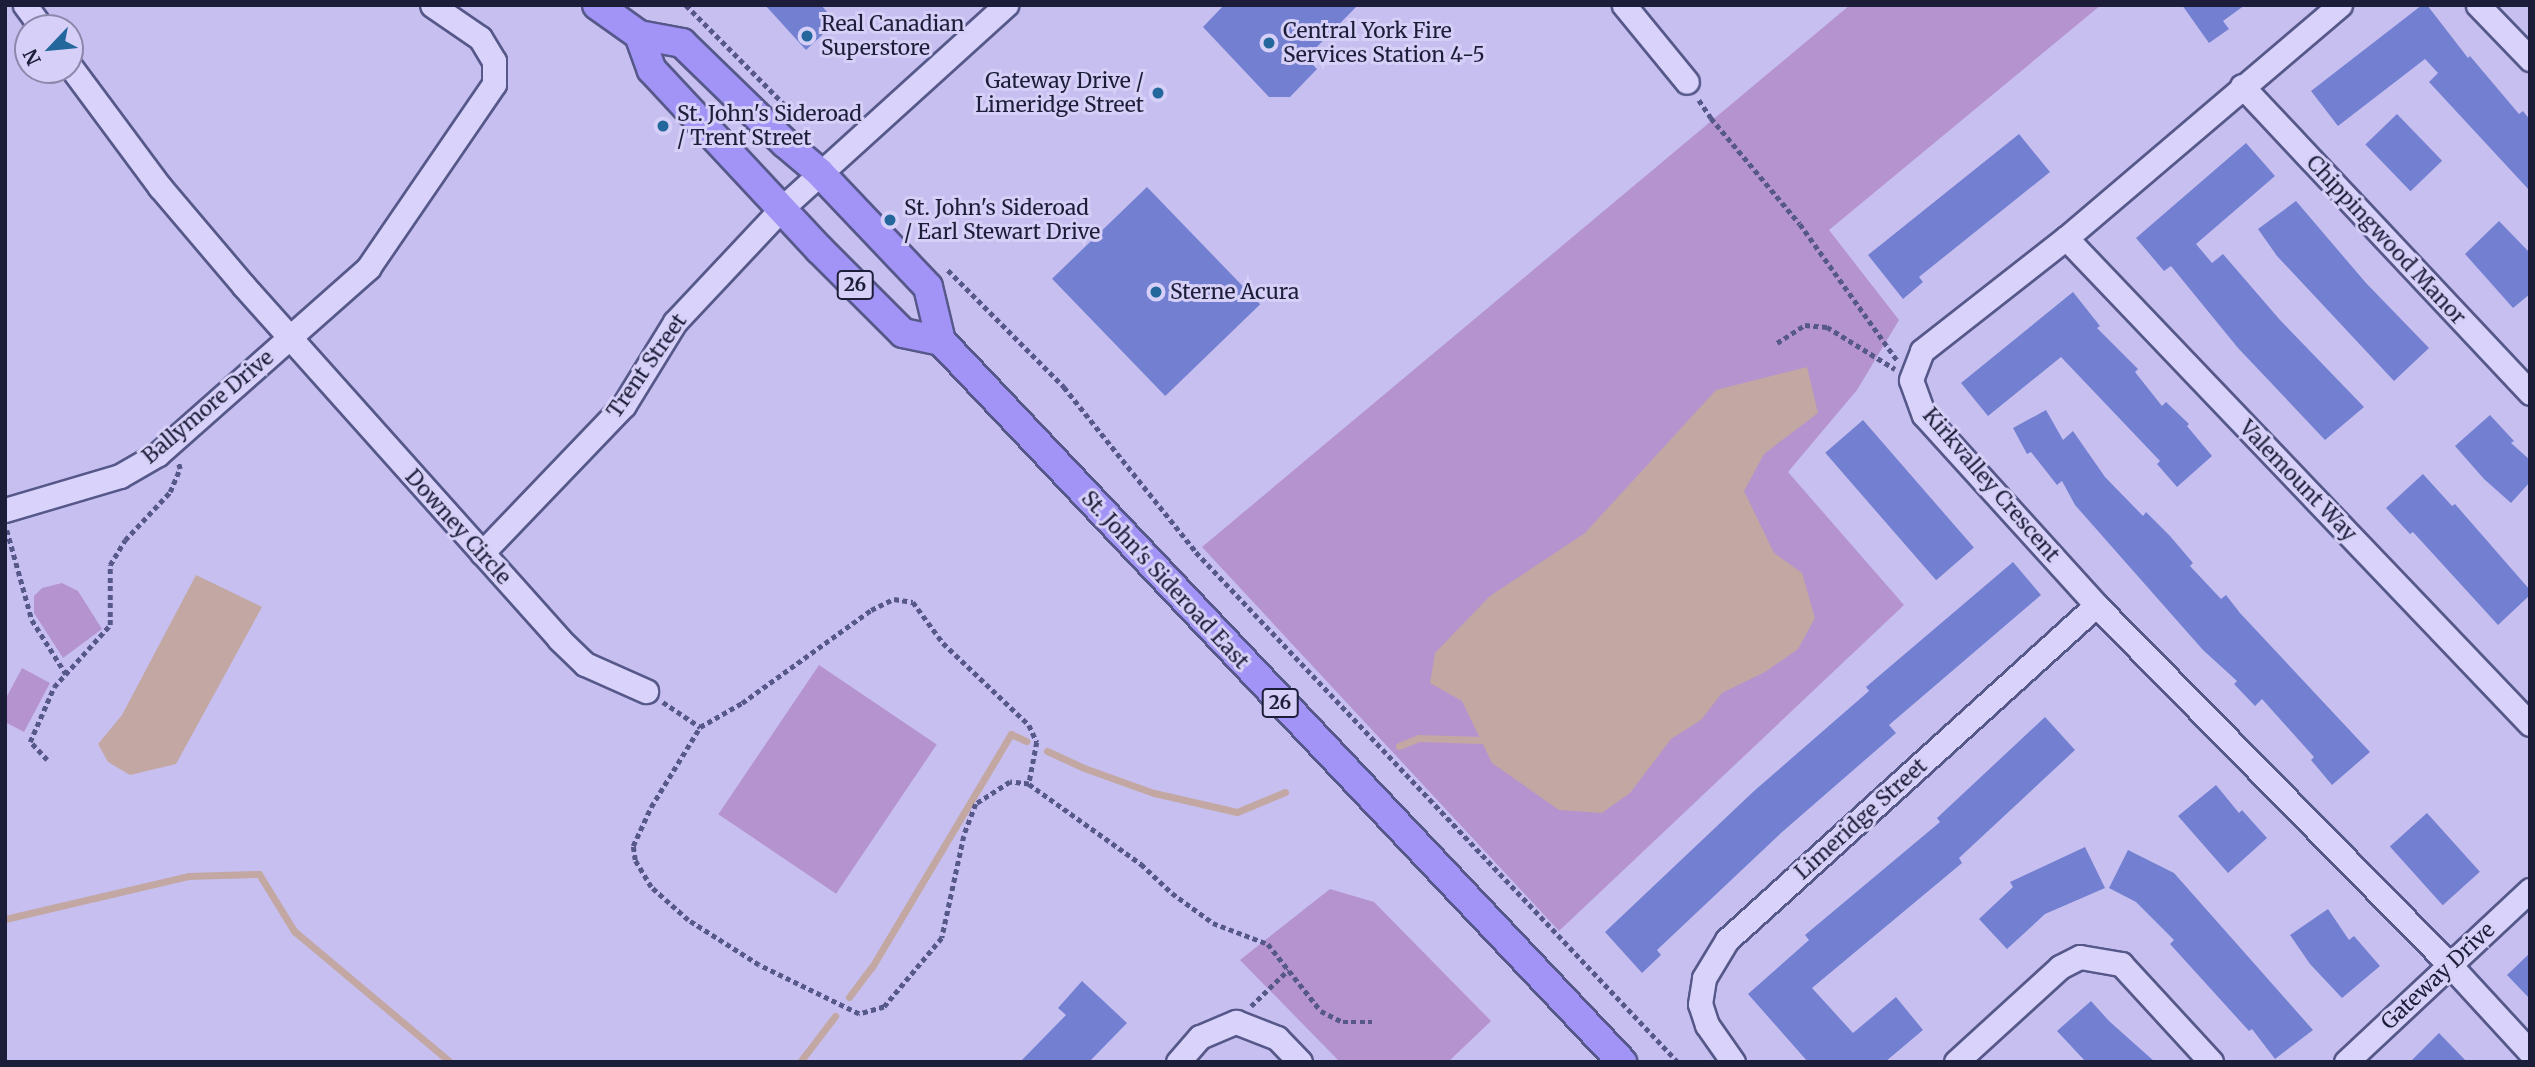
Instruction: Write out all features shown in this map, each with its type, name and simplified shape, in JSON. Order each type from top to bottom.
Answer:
[{"type":"main road","name":"St. John's Sideroad East","points":[[597,5],[639,35],[682,43],[785,143],[819,172],[928,287],[941,341],[1622,1062]]},
{"type":"main road","name":"26","points":[[639,35],[652,70],[781,209],[903,333],[941,341]]},
{"type":"street","points":[[289,338],[368,268],[494,83],[494,61],[480,38],[432,5]]},
{"type":"street","name":"Trent Street","points":[[482,553],[624,405],[675,322],[781,209],[1006,5]]},
{"type":"street","points":[[1624,5],[1687,82]]},
{"type":"street","points":[[1911,380],[1922,351],[2066,238],[2340,5]]},
{"type":"street","points":[[2478,5],[2530,59]]},
{"type":"street","name":"Downey Circle","points":[[83,84],[160,187],[289,338],[482,553],[585,664],[646,691]]},
{"type":"street","name":"Chippingwood Manor","points":[[2242,86],[2530,393]]},
{"type":"street","name":"Valemount Way","points":[[2066,238],[2530,724]]},
{"type":"street","name":"Ballymore Drive","points":[[5,510],[120,476],[158,454],[289,338]]},
{"type":"street","name":"Kirkvalley Crescent","points":[[1911,380],[1924,415],[2096,605],[2450,965],[2530,1052]]},
{"type":"street","name":"Limeridge Street","points":[[1733,1062],[1707,1025],[1700,1004],[1704,978],[1727,940],[2096,605]]},
{"type":"street","name":"Gateway Drive","points":[[2346,1062],[2530,890]]},
{"type":"street","points":[[1956,1062],[2060,967],[2080,957],[2121,964],[2211,1062]]},
{"type":"street","points":[[1178,1062],[1200,1037],[1236,1022],[1277,1038],[1300,1062]]},
{"type":"path","points":[[685,5],[794,114]]},
{"type":"path","points":[[1687,82],[1710,118],[1800,223],[1911,380]]},
{"type":"path","points":[[940,261],[1064,387],[1196,552],[1678,1062]]},
{"type":"path","points":[[1777,343],[1805,325],[1827,327],[1911,380]]},
{"type":"path","points":[[47,760],[30,742],[54,687],[110,625],[110,565],[125,540],[170,492],[180,469],[173,441]]},
{"type":"path","points":[[5,526],[32,620],[66,674]]},
{"type":"path","points":[[1028,784],[1037,742],[1029,725],[943,643],[913,602],[894,600],[871,610],[742,703],[700,727],[651,807],[633,846],[635,860],[651,887],[688,920],[759,965],[859,1014],[884,1007],[942,938],[964,836],[976,804],[1010,782],[1028,784],[1141,864],[1172,893],[1213,923],[1268,944],[1321,1011],[1343,1022],[1372,1023]]},
{"type":"path","points":[[646,691],[700,727]]},
{"type":"path","points":[[1236,1022],[1288,970]]},
{"type":"shaded area","points":[[1850,5],[2101,5],[1829,230],[1899,320],[1857,390],[1788,472],[1904,605],[1559,931],[1202,547]]},
{"type":"shaded area","points":[[1807,367],[1818,413],[1764,454],[1744,491],[1774,553],[1802,573],[1815,618],[1798,649],[1765,672],[1722,693],[1701,720],[1671,739],[1630,793],[1602,813],[1559,810],[1492,763],[1462,701],[1430,683],[1435,653],[1490,596],[1585,533],[1716,390]]},
{"type":"shaded area","points":[[196,575],[262,607],[176,764],[130,775],[108,762],[98,744],[122,715]]},
{"type":"shaded area","points":[[62,583],[78,591],[102,629],[63,658],[34,613],[34,596],[42,588]]},
{"type":"shaded area","points":[[819,665],[937,744],[836,894],[718,814]]},
{"type":"shaded area","points":[[22,668],[50,683],[24,732],[5,722],[5,700]]},
{"type":"shaded area","points":[[1330,889],[1374,902],[1491,1021],[1448,1062],[1340,1062],[1240,960]]},
{"type":"building","name":"Real Canadian Superstore","points":[[765,5],[821,5],[836,22],[806,50]]},
{"type":"building","name":"Central York Fire Services Station 4-5","points":[[1224,5],[1358,5],[1306,58],[1317,69],[1290,97],[1269,97],[1203,27]]},
{"type":"building","points":[[2182,5],[2245,5],[2223,21],[2229,29],[2209,43]]},
{"type":"building","points":[[2422,5],[2427,5],[2468,58],[2470,56],[2519,114],[2523,111],[2530,120],[2530,191],[2429,82],[2438,73],[2425,59],[2338,126],[2311,91]]},
{"type":"building","points":[[2397,114],[2442,161],[2411,191],[2365,145]]},
{"type":"building","points":[[2019,134],[2050,172],[1919,277],[1923,282],[1903,299],[1868,255]]},
{"type":"building","points":[[2246,143],[2275,176],[2196,244],[2212,263],[2223,254],[2280,320],[2364,407],[2325,440],[2238,348],[2171,266],[2164,271],[2136,238]]},
{"type":"building","name":"Sterne Acura","points":[[1147,187],[1260,304],[1165,396],[1052,279]]},
{"type":"building","points":[[2296,201],[2366,283],[2429,348],[2394,381],[2277,256],[2258,229]]},
{"type":"building","points":[[2499,221],[2530,253],[2530,294],[2513,308],[2465,254]]},
{"type":"building","points":[[2073,292],[2100,326],[2097,328],[2138,369],[2135,372],[2162,406],[2166,402],[2189,424],[2187,426],[2212,456],[2177,487],[2157,464],[2160,461],[2061,357],[1988,416],[1961,383]]},
{"type":"building","points":[[2046,410],[2063,440],[2073,431],[2105,477],[2143,516],[2146,512],[2170,536],[2193,563],[2190,566],[2221,599],[2226,595],[2370,752],[2332,785],[2311,760],[2314,757],[2262,699],[2255,706],[2234,684],[2237,681],[2203,650],[2075,505],[2062,481],[2057,485],[2031,452],[2027,454],[2013,428]]},
{"type":"building","points":[[2490,415],[2514,441],[2511,443],[2530,460],[2530,482],[2511,503],[2484,479],[2455,446]]},
{"type":"building","points":[[1863,420],[1974,548],[1936,580],[1825,453]]},
{"type":"building","points":[[2423,474],[2452,506],[2455,504],[2530,590],[2530,595],[2498,625],[2413,532],[2410,534],[2386,508]]},
{"type":"building","points":[[2013,562],[2041,595],[1889,725],[1896,733],[1781,833],[1657,950],[1661,955],[1642,973],[1605,932],[1754,791],[1869,691],[1866,687]]},
{"type":"building","points":[[2045,717],[2075,750],[1959,858],[1962,863],[1812,988],[1853,1033],[1896,997],[1923,1030],[1885,1062],[1808,1062],[1748,994],[1809,940],[1805,935],[1940,822],[1937,818]]},
{"type":"building","points":[[2216,785],[2239,813],[2242,810],[2267,838],[2228,873],[2178,816]]},
{"type":"building","points":[[2427,813],[2480,872],[2443,905],[2390,846]]},
{"type":"building","points":[[2085,847],[2105,888],[2045,914],[2007,949],[1979,919],[2013,887],[2010,882]]},
{"type":"building","points":[[2128,850],[2174,873],[2313,1030],[2275,1059],[2252,1029],[2249,1031],[2170,944],[2174,940],[2136,902],[2109,888]]},
{"type":"building","points":[[2328,909],[2349,940],[2354,936],[2380,966],[2342,998],[2310,964],[2290,935]]},
{"type":"building","points":[[2530,953],[2530,999],[2507,975]]},
{"type":"building","points":[[1082,981],[1127,1023],[1089,1062],[1020,1062],[1066,1015],[1058,1008]]},
{"type":"building","points":[[2091,1001],[2155,1062],[2086,1062],[2057,1031]]},
{"type":"building","points":[[2439,1033],[2467,1062],[2410,1062]]},
{"type":"waterway","points":[[849,997],[872,967],[1011,734],[1026,741]]},
{"type":"waterway","points":[[1399,746],[1419,738],[1481,740]]},
{"type":"waterway","points":[[1047,751],[1084,768],[1154,793],[1237,812],[1285,792]]},
{"type":"waterway","points":[[5,919],[188,876],[259,874],[294,931],[450,1062]]},
{"type":"waterway","points":[[800,1062],[835,1016]]},
{"type":"place","name":"Real Canadian Superstore","points":[[807,36]]},
{"type":"place","name":"Central York Fire Services Station 4-5","points":[[1269,43]]},
{"type":"place","name":"Gateway Drive / Limeridge Street","points":[[1158,93]]},
{"type":"place","name":"St. John's Sideroad / Trent Street","points":[[663,126]]},
{"type":"place","name":"St. John's Sideroad / Earl Stewart Drive","points":[[890,220]]},
{"type":"place","name":"Sterne Acura","points":[[1156,292]]}]
